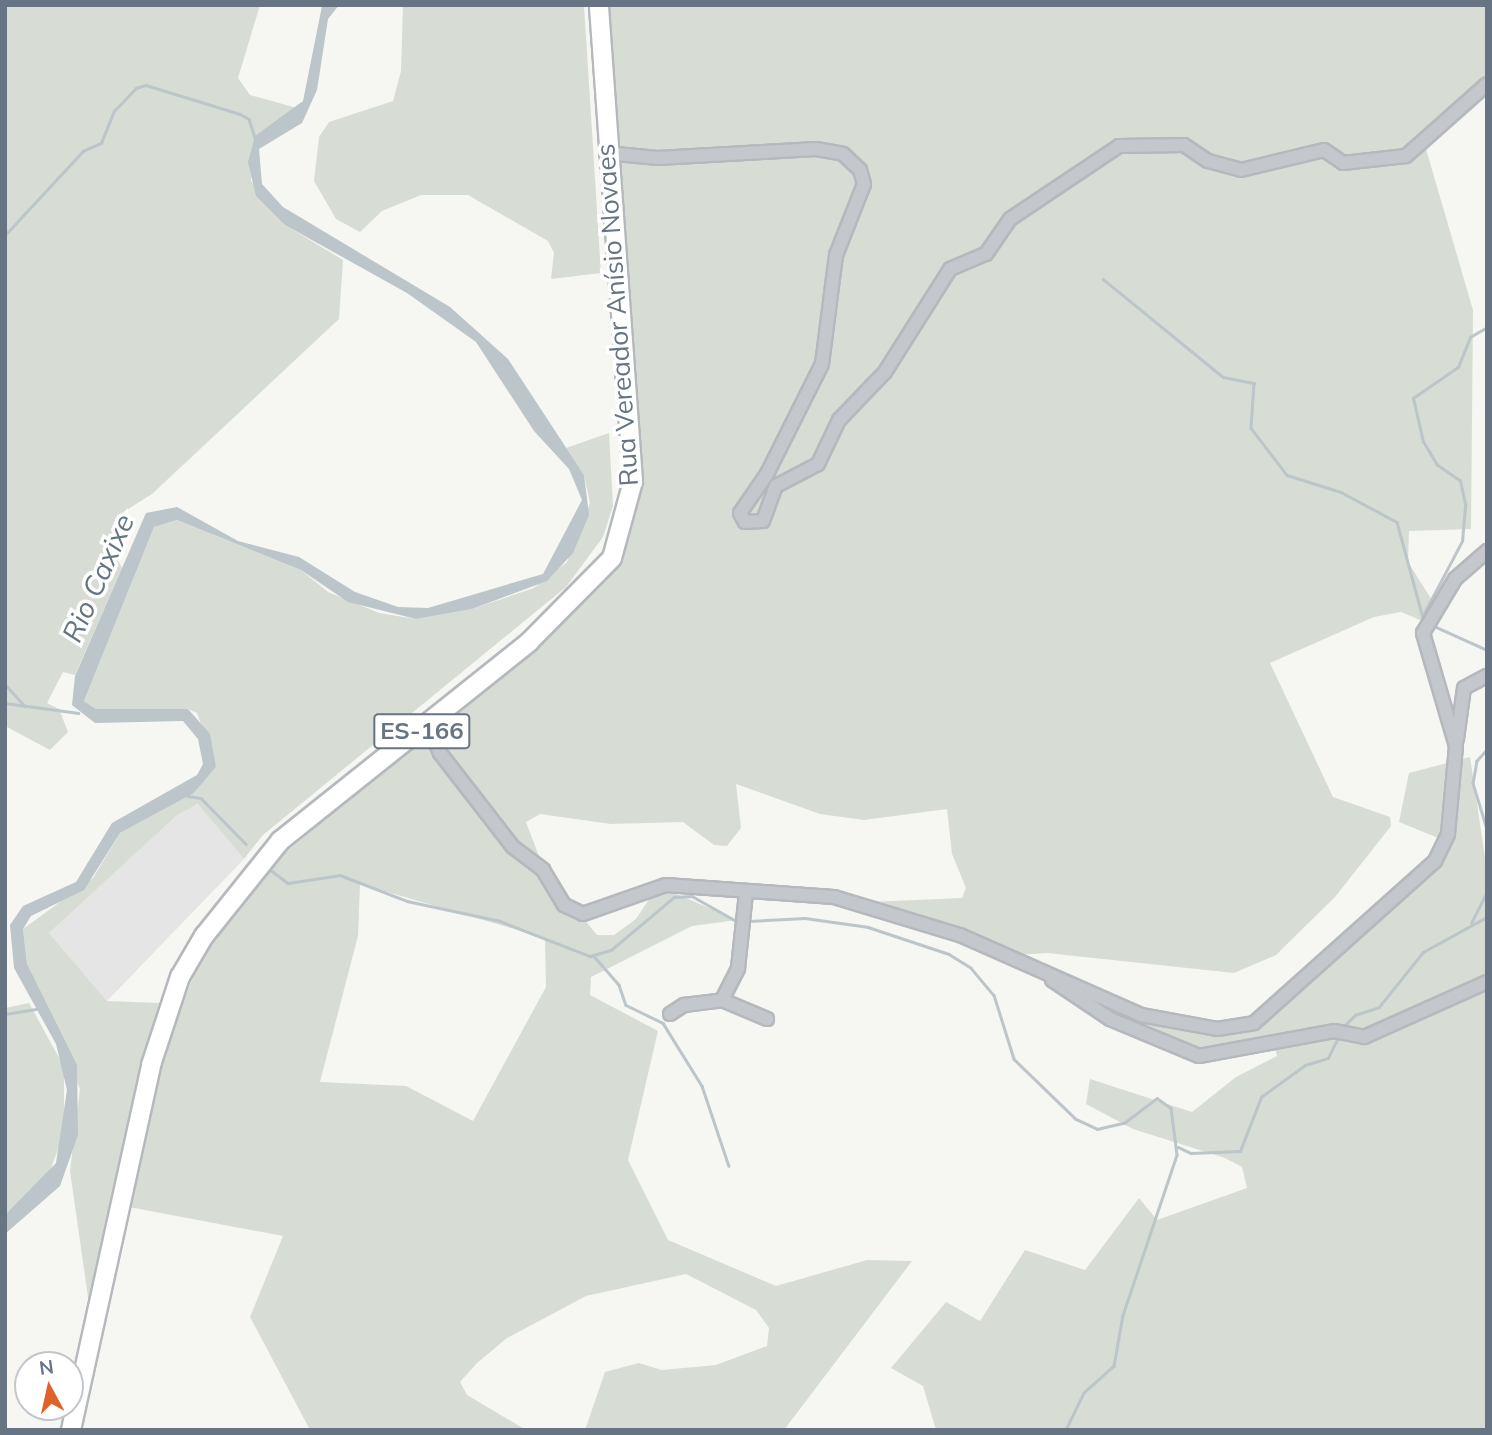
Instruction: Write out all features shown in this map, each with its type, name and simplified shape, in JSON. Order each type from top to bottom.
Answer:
[{"type":"main road","name":"Rua Vereador Anísio Novaes","points":[[71,1430],[151,1065],[180,977],[236,890],[280,841],[428,726],[582,594],[612,558],[625,522],[633,481],[606,153],[599,5]]},
{"type":"street","points":[[606,153],[658,158],[816,149],[843,154],[860,170],[864,184],[836,255],[822,364],[767,474],[740,513],[745,522],[763,521],[776,486],[818,464],[839,420],[885,372],[950,269],[986,254],[1010,219],[1119,146],[1184,145],[1208,161],[1241,170],[1324,150],[1343,163],[1406,156],[1487,84]]},
{"type":"street","points":[[1456,746],[1423,633],[1455,579],[1487,551]]},
{"type":"street","points":[[1046,977],[1072,981],[1142,1015],[1217,1029],[1254,1023],[1435,861],[1448,834],[1464,688],[1487,676]]},
{"type":"street","points":[[428,726],[483,810],[543,870],[564,905],[583,914],[666,886],[834,897],[960,935],[1046,977],[1110,1019],[1199,1056],[1340,1033],[1364,1037],[1487,982]]},
{"type":"street","points":[[722,1000],[738,968],[746,893]]},
{"type":"street","points":[[670,1014],[684,1004],[722,1000],[767,1019]]},
{"type":"shaded area","points":[[5,5],[260,5],[238,78],[250,95],[297,108],[255,136],[251,181],[285,225],[343,260],[339,319],[152,494],[117,516],[109,543],[122,568],[75,675],[63,672],[47,703],[59,709],[68,732],[50,750],[5,726]]},
{"type":"shaded area","points":[[339,5],[328,19],[317,90],[302,123],[259,149],[262,184],[283,207],[450,307],[508,359],[584,475],[589,515],[573,553],[547,581],[472,609],[416,619],[348,602],[301,570],[177,520],[154,527],[84,701],[96,709],[188,709],[210,734],[216,767],[194,793],[120,833],[84,890],[31,916],[23,929],[27,964],[77,1065],[78,1135],[60,1186],[5,1234],[5,1215],[56,1163],[67,1090],[56,1044],[14,968],[10,925],[23,906],[76,882],[112,823],[197,775],[203,764],[198,739],[183,721],[95,723],[72,705],[75,676],[146,513],[177,507],[238,541],[299,557],[355,592],[398,607],[428,608],[543,574],[582,500],[569,469],[534,431],[476,342],[407,293],[285,225],[256,196],[248,162],[255,136],[303,101],[322,6]]},
{"type":"shaded area","points":[[403,5],[584,5],[601,273],[551,279],[554,253],[548,241],[468,195],[421,195],[382,211],[360,232],[336,219],[314,181],[319,137],[329,122],[393,101],[401,71]]},
{"type":"shaded area","points":[[599,5],[1487,5],[1487,84],[1426,149],[1473,310],[1471,529],[1409,531],[1408,562],[1435,605],[1425,622],[1401,612],[1374,617],[1270,663],[1333,797],[1390,817],[1391,826],[1335,897],[1276,955],[1234,973],[1047,953],[1002,956],[869,902],[962,898],[966,888],[952,854],[947,809],[864,820],[820,814],[736,784],[741,828],[727,846],[714,845],[683,822],[611,824],[540,814],[526,822],[545,872],[597,935],[614,935],[636,919],[658,886],[737,920],[692,926],[591,977],[590,995],[658,1031],[628,1160],[668,1240],[776,1286],[867,1260],[912,1261],[784,1430],[585,1430],[605,1372],[639,1363],[662,1370],[716,1365],[767,1346],[769,1328],[756,1310],[686,1274],[586,1296],[507,1338],[477,1363],[460,1382],[467,1395],[526,1430],[310,1430],[250,1317],[283,1236],[129,1207],[167,1040],[202,956],[228,913],[280,857],[565,619],[617,558],[639,491]],"holes":[[[360,884],[545,938],[546,987],[473,1121],[406,1086],[320,1082],[358,936]]]},
{"type":"shaded area","points":[[609,433],[613,506],[603,537],[566,587],[263,835],[244,859],[198,804],[177,815],[49,933],[107,1001],[159,1003],[90,1311],[70,1171],[80,1089],[27,964],[23,929],[93,878],[120,833],[194,793],[216,767],[197,713],[188,709],[96,709],[84,701],[154,527],[177,520],[301,570],[328,592],[379,613],[416,619],[472,609],[534,588],[567,562],[590,503],[584,475],[566,448]]},
{"type":"shaded area","points":[[1470,757],[1487,871],[1487,1430],[936,1430],[923,1386],[891,1368],[946,1302],[980,1321],[1025,1250],[1085,1270],[1139,1198],[1157,1220],[1247,1188],[1242,1167],[1225,1158],[1133,1129],[1086,1104],[1090,1079],[1192,1112],[1236,1077],[1277,1056],[1275,1047],[1212,1053],[1129,1017],[1226,1028],[1244,1024],[1448,842],[1399,822],[1409,773]]},
{"type":"shaded area","points":[[199,804],[244,859],[107,1001],[49,933],[177,814]]},
{"type":"shaded area","points":[[29,1003],[64,1067],[64,1133],[48,1176],[5,1215],[5,1008]]},
{"type":"waterway","points":[[5,235],[83,151],[101,143],[114,111],[136,88],[146,85],[240,114],[249,119],[256,141]]},
{"type":"waterway","points":[[1103,279],[1223,377],[1254,383],[1251,428],[1287,475],[1341,492],[1397,522],[1423,618]]},
{"type":"waterway","points":[[1422,617],[1462,541],[1465,504],[1460,481],[1437,465],[1423,442],[1413,398],[1458,367],[1470,337],[1487,327]]},
{"type":"waterway","points":[[1436,627],[1487,650]]},
{"type":"waterway","points":[[5,684],[25,706]]},
{"type":"waterway","points":[[5,703],[78,713]]},
{"type":"waterway","points":[[1487,750],[1477,761],[1473,783],[1487,829]]},
{"type":"waterway","points":[[188,796],[201,798],[246,844]]},
{"type":"waterway","points":[[272,871],[288,883],[340,875],[407,901],[500,921],[590,956],[611,950],[674,897],[692,896],[738,922]]},
{"type":"waterway","points":[[1471,923],[1487,891]]},
{"type":"waterway","points":[[1341,1029],[1355,1015],[1379,1007],[1423,952],[1487,917]]},
{"type":"waterway","points":[[749,921],[805,918],[868,927],[949,954],[971,968],[994,995],[1014,1059],[1076,1119],[1097,1129],[1124,1123],[1157,1098],[1171,1108],[1177,1155],[1123,1315],[1114,1366],[1084,1393],[1066,1430]]},
{"type":"waterway","points":[[594,956],[619,985],[626,1005],[663,1023],[702,1086],[729,1166]]},
{"type":"waterway","points":[[5,1014],[36,1009]]},
{"type":"waterway","points":[[1178,1147],[1191,1153],[1240,1151],[1261,1097],[1305,1065],[1328,1058],[1339,1035]]},
{"type":"water label","name":"Rio Caxixe","points":[[98,578]]}]
